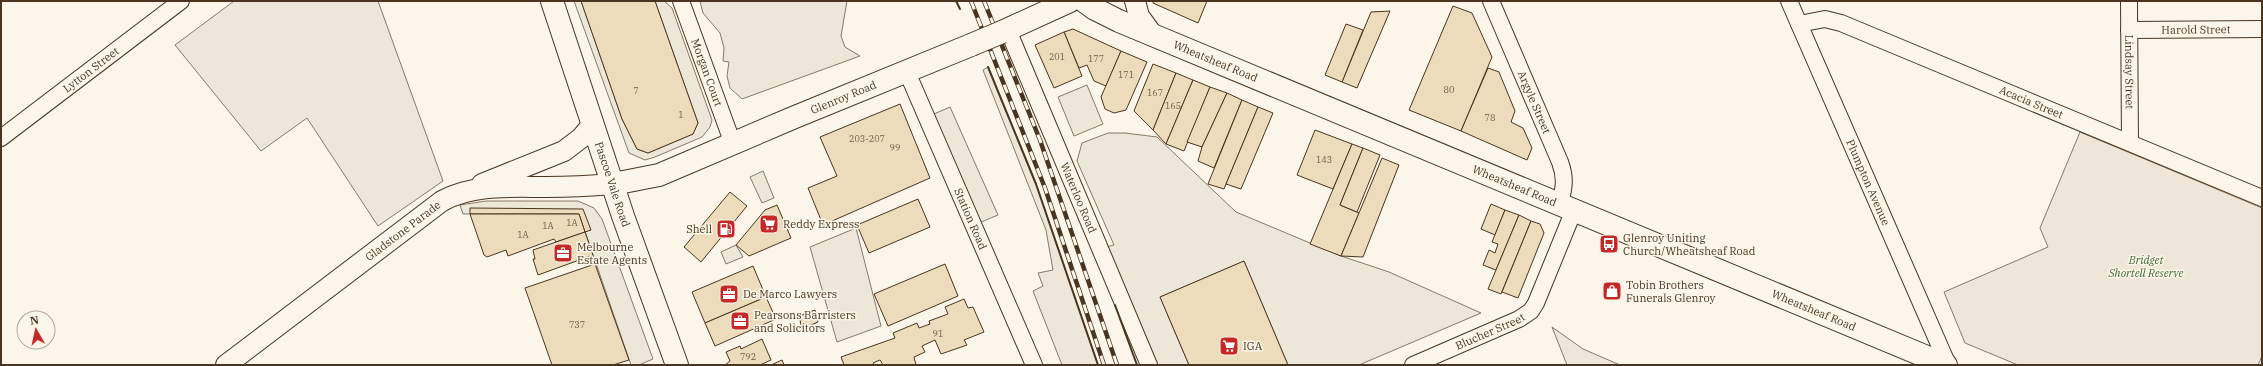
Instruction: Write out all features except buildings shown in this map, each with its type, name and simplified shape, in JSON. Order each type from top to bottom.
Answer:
[{"type":"main road","name":"Pascoe Vale Road","points":[[552,1],[613,184],[677,365]]},
{"type":"main road","name":"Glenroy Road","points":[[613,184],[659,175],[972,45],[1070,1]]},
{"type":"main road","name":"Wheatsheaf Road","points":[[1084,1],[1095,10],[1947,365]]},
{"type":"street","name":"Lytton Street","points":[[1,138],[181,1]]},
{"type":"street","name":"Morgan Court","points":[[681,1],[733,144]]},
{"type":"street","points":[[1135,1],[1139,16],[1152,34]]},
{"type":"street","name":"Argyle Street","points":[[1491,1],[1560,162],[1564,174],[1567,207]]},
{"type":"street","name":"Plumpton Avenue","points":[[1789,1],[1947,365]]},
{"type":"street","name":"Lindsay Street","points":[[2129,1],[2130,142]]},
{"type":"street","name":"Acacia Street","points":[[1799,24],[1832,19],[2262,198]]},
{"type":"street","name":"Harold Street","points":[[2129,30],[2262,29]]},
{"type":"street","name":"Waterloo Road","points":[[1005,31],[1148,365]]},
{"type":"street","name":"Station Road","points":[[907,72],[1034,365]]},
{"type":"street","points":[[467,191],[564,151],[581,138],[593,124]]},
{"type":"street","name":"Gladstone Parade","points":[[226,365],[442,202],[467,191],[491,188],[577,187],[613,184]]},
{"type":"street","name":"Blucher Street","points":[[1413,365],[1519,319],[1531,311],[1536,304],[1567,207]]},
{"type":"green space","points":[[988,67],[1036,184],[1098,365],[1062,365],[1033,291],[1043,286],[1038,273],[1053,270],[1046,230],[983,70]]},
{"type":"green space","name":"Bridget Shortell Reserve","points":[[2080,132],[2262,208],[2262,356],[2258,365],[2018,365],[1965,343],[1944,292],[2048,247],[2040,228]]},
{"type":"shaded area","points":[[234,1],[378,1],[443,181],[378,226],[307,118],[261,151],[175,45]]},
{"type":"shaded area","points":[[574,1],[581,1],[622,119],[637,149],[648,153],[693,134],[698,123],[655,1],[664,1],[672,8],[712,120],[710,127],[702,137],[645,160],[629,153]]},
{"type":"shaded area","points":[[700,1],[847,1],[841,36],[845,47],[860,56],[742,99],[730,88],[727,76],[729,62],[723,61],[724,48],[720,33],[703,13]]},
{"type":"shaded area","points":[[1087,85],[1103,124],[1074,136],[1058,97]]},
{"type":"shaded area","points":[[950,107],[998,215],[974,225],[927,117]]},
{"type":"shaded area","points":[[1108,133],[1125,133],[1157,137],[1236,212],[1341,256],[1389,272],[1481,313],[1359,365],[1288,365],[1244,261],[1160,297],[1189,365],[1157,365],[1106,247],[1114,245],[1077,161],[1082,143]]},
{"type":"shaded area","points":[[763,171],[774,198],[762,203],[750,177]]},
{"type":"shaded area","points":[[486,201],[578,201],[594,208],[602,219],[653,359],[639,365],[631,365],[579,214],[463,214],[460,205]]},
{"type":"shaded area","points":[[856,228],[881,326],[837,342],[810,247]]},
{"type":"shaded area","points":[[736,245],[743,257],[726,264],[721,252]]},
{"type":"shaded area","points":[[1552,327],[1583,349],[1620,365],[1567,365]]},
{"type":"railway","points":[[971,1],[1045,188],[1104,365]]},
{"type":"railway","points":[[984,1],[1040,140],[1117,365]]},
{"type":"wall","points":[[956,1],[960,9]]},
{"type":"wall","points":[[988,67],[1036,184],[1098,365]]},
{"type":"wall","points":[[1115,305],[1137,365]]},
{"type":"place","name":"Reddy Express","points":[[769,224]]},
{"type":"place","name":"Shell","points":[[726,229]]},
{"type":"place","name":"Glenroy Uniting Church/Wheatsheaf Road","points":[[1609,244]]},
{"type":"place","name":"Melbourne Estate Agents","points":[[563,253]]},
{"type":"place","name":"Tobin Brothers Funerals Glenroy","points":[[1612,291]]},
{"type":"place","name":"De Marco Lawyers","points":[[729,294]]},
{"type":"place","name":"Pearsons Barristers and Solicitors","points":[[740,321]]},
{"type":"place","name":"IGA","points":[[1229,346]]}]
